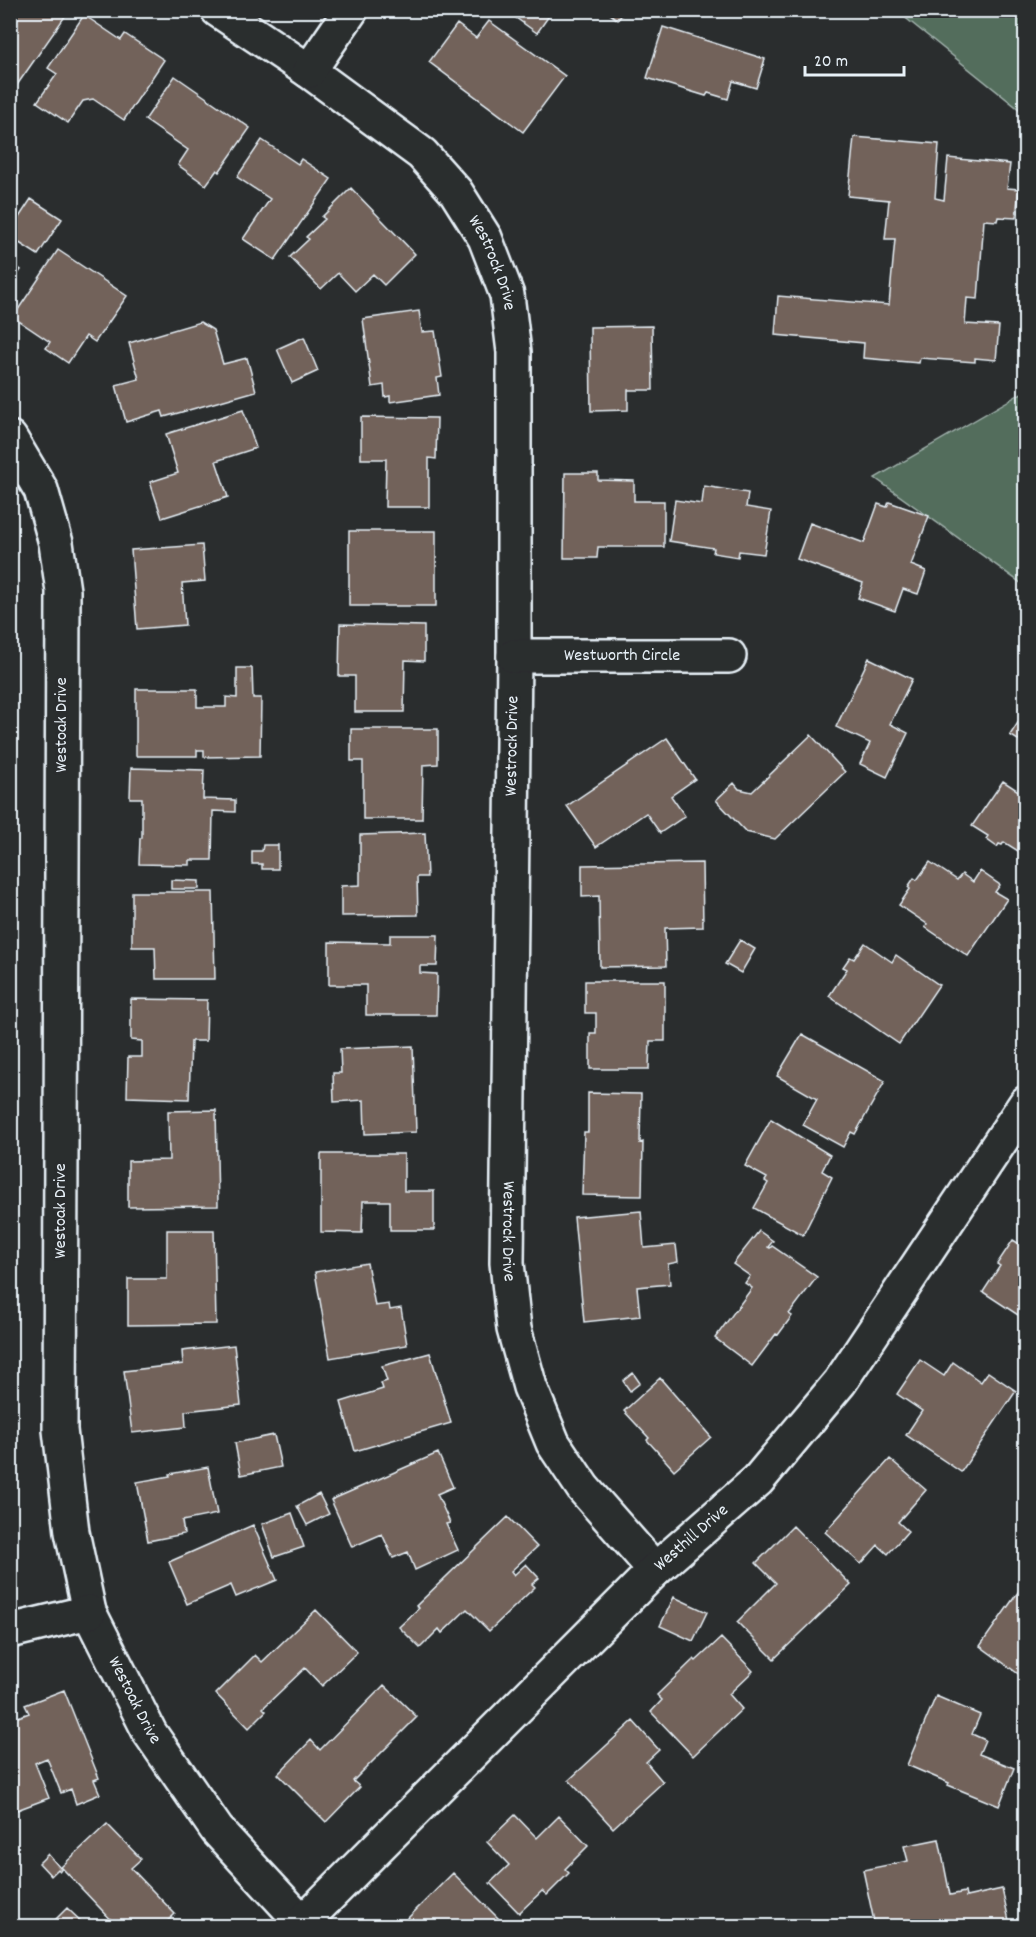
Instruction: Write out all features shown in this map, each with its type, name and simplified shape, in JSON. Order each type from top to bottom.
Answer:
[{"type":"street","name":"Westrock Drive","points":[[218,10],[309,71],[422,154],[456,192],[485,238],[507,296],[514,352],[514,656],[507,1263],[514,1329],[530,1387],[553,1443],[584,1488],[655,1570]]},
{"type":"street","points":[[309,71],[351,10]]},
{"type":"street","name":"Westoak Drive","points":[[10,438],[41,490],[56,543],[63,591],[60,1430],[72,1532],[89,1612],[150,1733],[217,1830],[301,1925]]},
{"type":"street","name":"Westworth Circle","points":[[514,656],[729,656]]},
{"type":"street","name":"Westhill Drive","points":[[301,1925],[655,1570],[758,1480],[840,1382],[1026,1103]]},
{"type":"street","points":[[10,1631],[89,1612]]},
{"type":"green space","points":[[897,11],[1025,11],[1025,114]]},
{"type":"green space","points":[[1025,391],[1025,586],[875,478]]},
{"type":"building","points":[[10,10],[60,10],[66,15],[10,95]]},
{"type":"building","points":[[505,10],[553,10],[537,33]]},
{"type":"building","points":[[605,10],[625,10],[618,20]]},
{"type":"building","points":[[84,15],[121,40],[125,34],[164,60],[124,120],[93,99],[83,101],[68,123],[37,102],[57,74],[48,68]]},
{"type":"building","points":[[489,21],[565,76],[523,132],[429,62],[457,24],[476,38]]},
{"type":"building","points":[[663,27],[765,59],[756,88],[733,81],[728,99],[708,93],[706,96],[647,78]]},
{"type":"building","points":[[175,76],[250,128],[219,172],[217,170],[206,185],[178,165],[188,150],[145,120]]},
{"type":"building","points":[[854,137],[939,144],[935,198],[944,200],[948,158],[1010,164],[1007,188],[1019,189],[1016,218],[998,217],[997,221],[984,220],[978,299],[967,298],[965,324],[999,326],[996,360],[975,358],[975,362],[920,358],[919,363],[863,358],[864,343],[775,335],[778,296],[889,305],[895,239],[885,239],[889,200],[848,196]]},
{"type":"building","points":[[262,140],[298,164],[301,159],[331,179],[275,260],[243,239],[270,199],[237,177]]},
{"type":"building","points":[[351,188],[415,254],[384,285],[373,274],[355,291],[338,273],[321,289],[290,257],[325,219],[322,217]]},
{"type":"building","points":[[31,199],[62,219],[38,255],[10,237],[10,231]]},
{"type":"building","points":[[58,250],[127,296],[95,342],[86,336],[68,363],[46,348],[50,342],[13,317]]},
{"type":"building","points":[[10,262],[21,270],[10,284]]},
{"type":"building","points":[[419,311],[422,332],[435,331],[442,377],[437,378],[439,395],[390,402],[390,396],[385,397],[384,385],[372,387],[363,319]]},
{"type":"building","points":[[200,322],[213,330],[223,364],[247,358],[256,391],[164,417],[162,411],[126,422],[116,385],[139,379],[129,343]]},
{"type":"building","points":[[652,326],[653,390],[628,390],[628,410],[591,411],[590,327]]},
{"type":"building","points":[[304,337],[318,371],[292,383],[277,349]]},
{"type":"building","points":[[243,410],[256,448],[216,461],[228,497],[162,518],[150,482],[178,473],[166,434]]},
{"type":"building","points":[[361,417],[437,418],[436,459],[429,458],[429,507],[385,507],[386,459],[361,459]]},
{"type":"building","points":[[565,473],[598,473],[598,480],[634,481],[634,501],[664,501],[664,547],[598,547],[597,558],[564,558]]},
{"type":"building","points":[[704,486],[748,493],[746,507],[771,511],[764,554],[739,551],[738,557],[713,553],[714,548],[669,541],[675,500],[702,504]]},
{"type":"building","points":[[889,502],[929,516],[911,565],[926,571],[918,594],[903,589],[895,611],[858,598],[863,583],[797,559],[810,523],[864,543],[878,504],[887,507]]},
{"type":"building","points":[[349,531],[436,531],[436,606],[349,606]]},
{"type":"building","points":[[202,545],[205,581],[182,583],[185,625],[137,629],[131,550]]},
{"type":"building","points":[[340,624],[424,626],[424,661],[405,660],[404,712],[355,712],[355,676],[339,676]]},
{"type":"building","points":[[869,658],[912,679],[890,724],[908,733],[887,777],[860,764],[870,743],[836,727]]},
{"type":"building","points":[[237,668],[252,668],[253,698],[261,698],[260,756],[204,757],[204,750],[197,750],[197,756],[136,756],[136,689],[197,689],[197,707],[226,707],[226,697],[237,698]]},
{"type":"building","points":[[1026,698],[1026,745],[1010,735],[1025,712],[1019,708]]},
{"type":"building","points":[[351,729],[438,729],[438,764],[423,765],[422,819],[363,819],[363,761],[351,761]]},
{"type":"building","points":[[811,735],[845,772],[775,839],[746,832],[716,800],[734,783],[739,789],[752,792]]},
{"type":"building","points":[[667,738],[695,779],[671,796],[685,816],[660,833],[646,813],[596,847],[567,806]]},
{"type":"building","points":[[131,768],[204,770],[203,799],[235,800],[235,812],[213,811],[212,860],[190,860],[190,865],[139,864],[140,838],[142,838],[142,798],[130,798]]},
{"type":"building","points":[[1003,781],[1026,796],[1026,856],[1004,842],[997,847],[986,839],[988,836],[972,826]]},
{"type":"building","points":[[425,833],[427,877],[417,877],[418,915],[341,916],[341,886],[360,885],[360,835]]},
{"type":"building","points":[[263,845],[278,845],[278,869],[262,869],[262,864],[252,864],[252,851],[262,851]]},
{"type":"building","points":[[930,862],[957,880],[962,874],[973,882],[980,871],[1000,885],[995,892],[1007,899],[968,956],[925,927],[927,924],[899,905],[910,889],[908,887],[914,878],[917,880]]},
{"type":"building","points":[[702,863],[703,927],[665,928],[666,966],[600,967],[599,896],[582,897],[582,865]]},
{"type":"building","points":[[171,880],[199,881],[199,889],[171,889]]},
{"type":"building","points":[[132,892],[213,892],[215,979],[156,979],[155,947],[132,947]]},
{"type":"building","points":[[390,935],[438,935],[437,966],[420,966],[420,973],[437,974],[436,1015],[366,1015],[366,985],[329,985],[329,942],[390,943]]},
{"type":"building","points":[[740,940],[755,949],[741,973],[725,964]]},
{"type":"building","points":[[865,943],[892,962],[896,955],[939,985],[899,1044],[829,996],[847,969],[843,967],[850,957],[854,959]]},
{"type":"building","points":[[585,981],[665,981],[665,1041],[650,1041],[649,1069],[590,1069],[590,1033],[596,1033],[596,1013],[585,1013]]},
{"type":"building","points":[[131,999],[207,1000],[206,1041],[191,1041],[189,1099],[127,1097],[128,1057],[142,1057],[142,1041],[131,1040]]},
{"type":"building","points":[[802,1034],[885,1081],[855,1134],[851,1132],[843,1147],[803,1125],[817,1099],[777,1076]]},
{"type":"building","points":[[413,1046],[416,1132],[365,1134],[364,1100],[334,1102],[333,1073],[341,1073],[340,1049]]},
{"type":"building","points":[[588,1093],[641,1094],[642,1196],[582,1195],[584,1132],[588,1132]]},
{"type":"building","points":[[216,1110],[218,1206],[128,1207],[128,1161],[169,1160],[168,1111]]},
{"type":"building","points":[[771,1119],[830,1155],[822,1171],[832,1177],[803,1235],[754,1208],[768,1183],[765,1181],[767,1178],[745,1166]]},
{"type":"building","points":[[321,1154],[404,1154],[404,1191],[434,1191],[434,1230],[390,1230],[390,1201],[363,1201],[362,1233],[321,1232]]},
{"type":"building","points":[[641,1211],[644,1248],[676,1245],[678,1262],[668,1264],[670,1284],[637,1287],[640,1316],[584,1322],[574,1217]]},
{"type":"building","points":[[167,1230],[214,1230],[216,1324],[128,1325],[128,1279],[167,1279]]},
{"type":"building","points":[[759,1231],[773,1241],[768,1247],[772,1246],[817,1277],[789,1314],[792,1316],[752,1366],[715,1338],[752,1288],[745,1283],[750,1276],[733,1264]]},
{"type":"building","points":[[1013,1240],[1026,1248],[1026,1312],[1022,1310],[1018,1315],[983,1292],[1000,1266],[997,1264]]},
{"type":"building","points":[[367,1263],[375,1306],[389,1304],[390,1310],[401,1308],[407,1345],[330,1358],[315,1272]]},
{"type":"building","points":[[234,1345],[241,1405],[185,1411],[186,1427],[132,1433],[124,1371],[183,1364],[182,1351]]},
{"type":"building","points":[[430,1353],[451,1423],[355,1451],[341,1402],[383,1389],[381,1383],[387,1381],[382,1366]]},
{"type":"building","points":[[920,1360],[944,1376],[953,1362],[981,1382],[988,1372],[1016,1391],[961,1472],[906,1435],[922,1411],[897,1394]]},
{"type":"building","points":[[633,1373],[640,1383],[630,1391],[623,1381]]},
{"type":"building","points":[[660,1378],[711,1437],[674,1470],[624,1411]]},
{"type":"building","points":[[274,1435],[281,1467],[241,1475],[235,1443]]},
{"type":"building","points":[[438,1453],[453,1487],[437,1494],[450,1523],[446,1524],[458,1550],[415,1570],[408,1552],[393,1558],[382,1534],[352,1547],[331,1500]]},
{"type":"building","points":[[890,1459],[926,1490],[898,1522],[908,1531],[888,1554],[878,1545],[861,1564],[825,1532]]},
{"type":"building","points":[[208,1467],[217,1514],[182,1521],[184,1534],[148,1541],[137,1482]]},
{"type":"building","points":[[319,1494],[329,1514],[307,1525],[297,1506]]},
{"type":"building","points":[[292,1513],[304,1547],[274,1557],[262,1524]]},
{"type":"building","points":[[508,1517],[537,1547],[511,1571],[514,1575],[526,1564],[539,1578],[532,1584],[535,1587],[489,1631],[467,1609],[442,1633],[439,1629],[420,1648],[399,1627],[419,1608],[416,1606]]},
{"type":"building","points":[[253,1525],[277,1580],[236,1597],[231,1585],[187,1604],[169,1562]]},
{"type":"building","points":[[793,1526],[851,1585],[774,1659],[737,1622],[776,1583],[756,1563]]},
{"type":"building","points":[[1026,1581],[1026,1675],[1024,1678],[980,1646]]},
{"type":"building","points":[[674,1597],[707,1612],[693,1641],[660,1626]]},
{"type":"building","points":[[316,1610],[357,1652],[322,1686],[305,1668],[263,1708],[266,1711],[249,1728],[216,1694],[255,1655],[262,1662]]},
{"type":"building","points":[[721,1638],[753,1671],[729,1694],[742,1709],[693,1756],[651,1712],[662,1700],[657,1695],[694,1659],[696,1661]]},
{"type":"building","points":[[384,1685],[417,1717],[353,1781],[360,1787],[326,1822],[278,1774],[311,1740],[320,1750]]},
{"type":"building","points":[[64,1690],[99,1778],[94,1780],[100,1794],[76,1804],[71,1789],[61,1793],[47,1758],[35,1763],[49,1798],[17,1810],[10,1795],[10,1720],[29,1713],[25,1705]]},
{"type":"building","points":[[936,1696],[980,1715],[972,1734],[985,1740],[979,1754],[1014,1768],[999,1806],[907,1765]]},
{"type":"building","points":[[633,1721],[659,1750],[646,1762],[663,1782],[613,1828],[569,1780]]},
{"type":"building","points":[[515,1815],[537,1838],[559,1816],[588,1846],[565,1869],[569,1873],[547,1895],[542,1891],[519,1913],[490,1883],[509,1865],[487,1842]]},
{"type":"building","points":[[107,1824],[141,1859],[131,1868],[175,1914],[162,1926],[117,1926],[62,1868],[51,1876],[39,1863],[48,1854],[60,1868]]},
{"type":"building","points":[[939,1839],[950,1895],[965,1892],[966,1897],[1002,1889],[1010,1925],[875,1926],[863,1870],[908,1861],[904,1846]]},
{"type":"building","points":[[453,1873],[506,1926],[417,1926],[408,1918]]},
{"type":"building","points":[[67,1908],[86,1926],[49,1926]]}]
